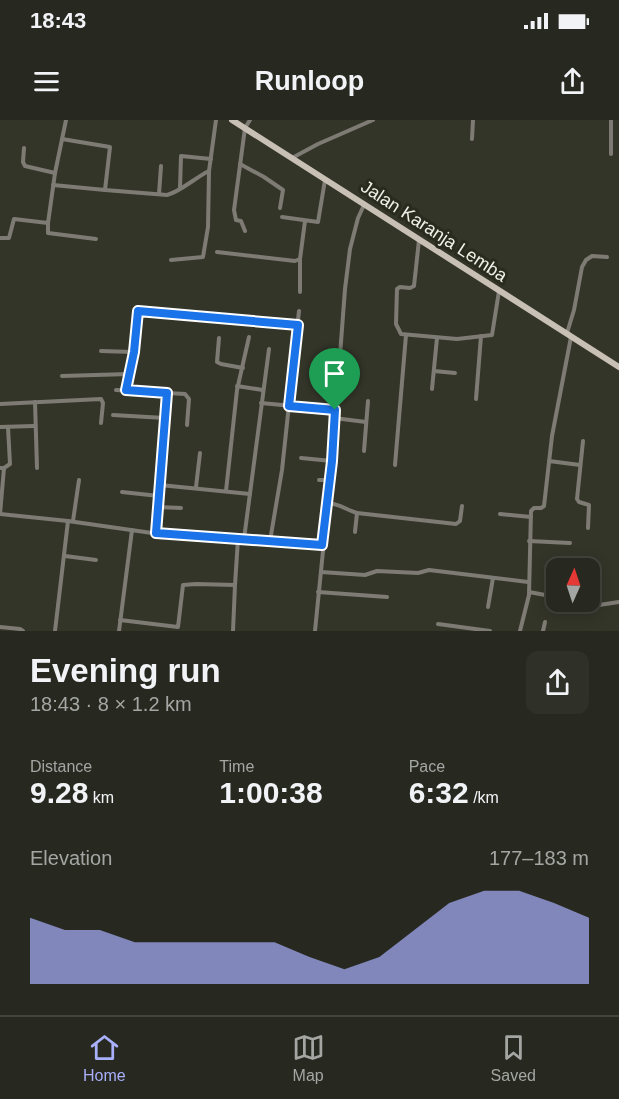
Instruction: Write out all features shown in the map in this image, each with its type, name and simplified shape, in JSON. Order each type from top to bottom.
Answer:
[{"type":"main road","name":"Jalan Karanja Lemba","points":[[232,120],[619,367]]},
{"type":"street","points":[[66,120],[53,185],[48,233],[96,239]]},
{"type":"street","points":[[171,260],[203,256],[208,227],[209,171],[216,120]]},
{"type":"street","points":[[245,231],[241,221],[236,220],[234,210],[245,128],[250,120]]},
{"type":"street","points":[[292,158],[373,120]]},
{"type":"street","points":[[472,139],[473,120]]},
{"type":"street","points":[[611,120],[611,154]]},
{"type":"street","points":[[62,139],[110,147],[105,190]]},
{"type":"street","points":[[24,148],[25,166],[55,173]]},
{"type":"street","points":[[180,189],[181,156],[211,159]]},
{"type":"street","points":[[240,164],[283,190],[280,208]]},
{"type":"street","points":[[159,194],[161,166]]},
{"type":"street","points":[[53,185],[172,194],[209,171]]},
{"type":"street","points":[[282,217],[319,222],[325,180]]},
{"type":"street","points":[[315,631],[350,249],[364,205]]},
{"type":"street","points":[[0,238],[9,238],[14,219],[48,223]]},
{"type":"street","points":[[300,292],[300,259],[304,220]]},
{"type":"street","points":[[419,240],[414,285],[410,288],[399,288],[397,292],[396,326],[400,333],[437,338],[492,334],[499,291]]},
{"type":"street","points":[[217,252],[295,261],[300,259]]},
{"type":"street","points":[[520,631],[529,592],[529,541],[532,509],[544,506],[549,461],[582,267],[584,262],[592,256],[608,257]]},
{"type":"street","points":[[126,390],[134,352],[138,311],[298,325]]},
{"type":"street","points":[[270,541],[282,470],[299,311]]},
{"type":"street","points":[[395,465],[406,335]]},
{"type":"street","points":[[476,399],[481,336]]},
{"type":"street","points":[[226,491],[237,386],[249,337]]},
{"type":"street","points":[[219,338],[217,362],[243,368]]},
{"type":"street","points":[[432,389],[437,338]]},
{"type":"street","points":[[244,539],[269,349]]},
{"type":"street","points":[[101,351],[134,352]]},
{"type":"street","points":[[434,371],[455,373]]},
{"type":"street","points":[[62,376],[129,374]]},
{"type":"street","points":[[237,386],[263,390]]},
{"type":"street","points":[[116,390],[185,394],[189,397],[187,425]]},
{"type":"street","points":[[156,533],[167,393]]},
{"type":"street","points":[[0,404],[101,399],[103,403],[101,423]]},
{"type":"street","points":[[364,451],[368,401]]},
{"type":"street","points":[[35,402],[37,468]]},
{"type":"street","points":[[261,404],[335,410]]},
{"type":"street","points":[[112,415],[165,418]]},
{"type":"street","points":[[334,418],[366,422]]},
{"type":"street","points":[[0,427],[34,426]]},
{"type":"street","points":[[8,427],[10,463],[2,468],[0,514],[156,533],[322,545]]},
{"type":"street","points":[[583,441],[577,499],[589,505],[588,528]]},
{"type":"street","points":[[196,488],[200,453]]},
{"type":"street","points":[[301,458],[332,461]]},
{"type":"street","points":[[549,461],[580,465]]},
{"type":"street","points":[[55,631],[65,556],[79,480]]},
{"type":"street","points":[[319,480],[330,480]]},
{"type":"street","points":[[160,485],[250,494]]},
{"type":"street","points":[[122,492],[159,496]]},
{"type":"street","points":[[327,503],[341,505],[357,513],[457,524],[460,521],[462,506]]},
{"type":"street","points":[[158,507],[180,508]]},
{"type":"street","points":[[355,532],[357,513]]},
{"type":"street","points":[[500,514],[531,517]]},
{"type":"street","points":[[119,631],[132,530]]},
{"type":"street","points":[[232,631],[238,538]]},
{"type":"street","points":[[529,541],[570,543]]},
{"type":"street","points":[[65,556],[96,560]]},
{"type":"street","points":[[321,572],[368,574],[377,571],[418,573],[429,570],[528,582]]},
{"type":"street","points":[[488,607],[493,578]]},
{"type":"street","points":[[120,620],[178,627],[181,590],[184,585],[234,585]]},
{"type":"street","points":[[318,592],[387,597]]},
{"type":"street","points":[[529,592],[546,595]]},
{"type":"street","points":[[600,604],[619,602]]},
{"type":"street","points":[[543,631],[545,622]]},
{"type":"street","points":[[438,624],[490,631]]},
{"type":"street","points":[[0,627],[23,631]]},
{"type":"route","points":[[138,311],[298,325],[289,406],[335,410],[332,461],[322,545],[156,533],[167,393],[126,390],[134,352],[138,311]]}]
